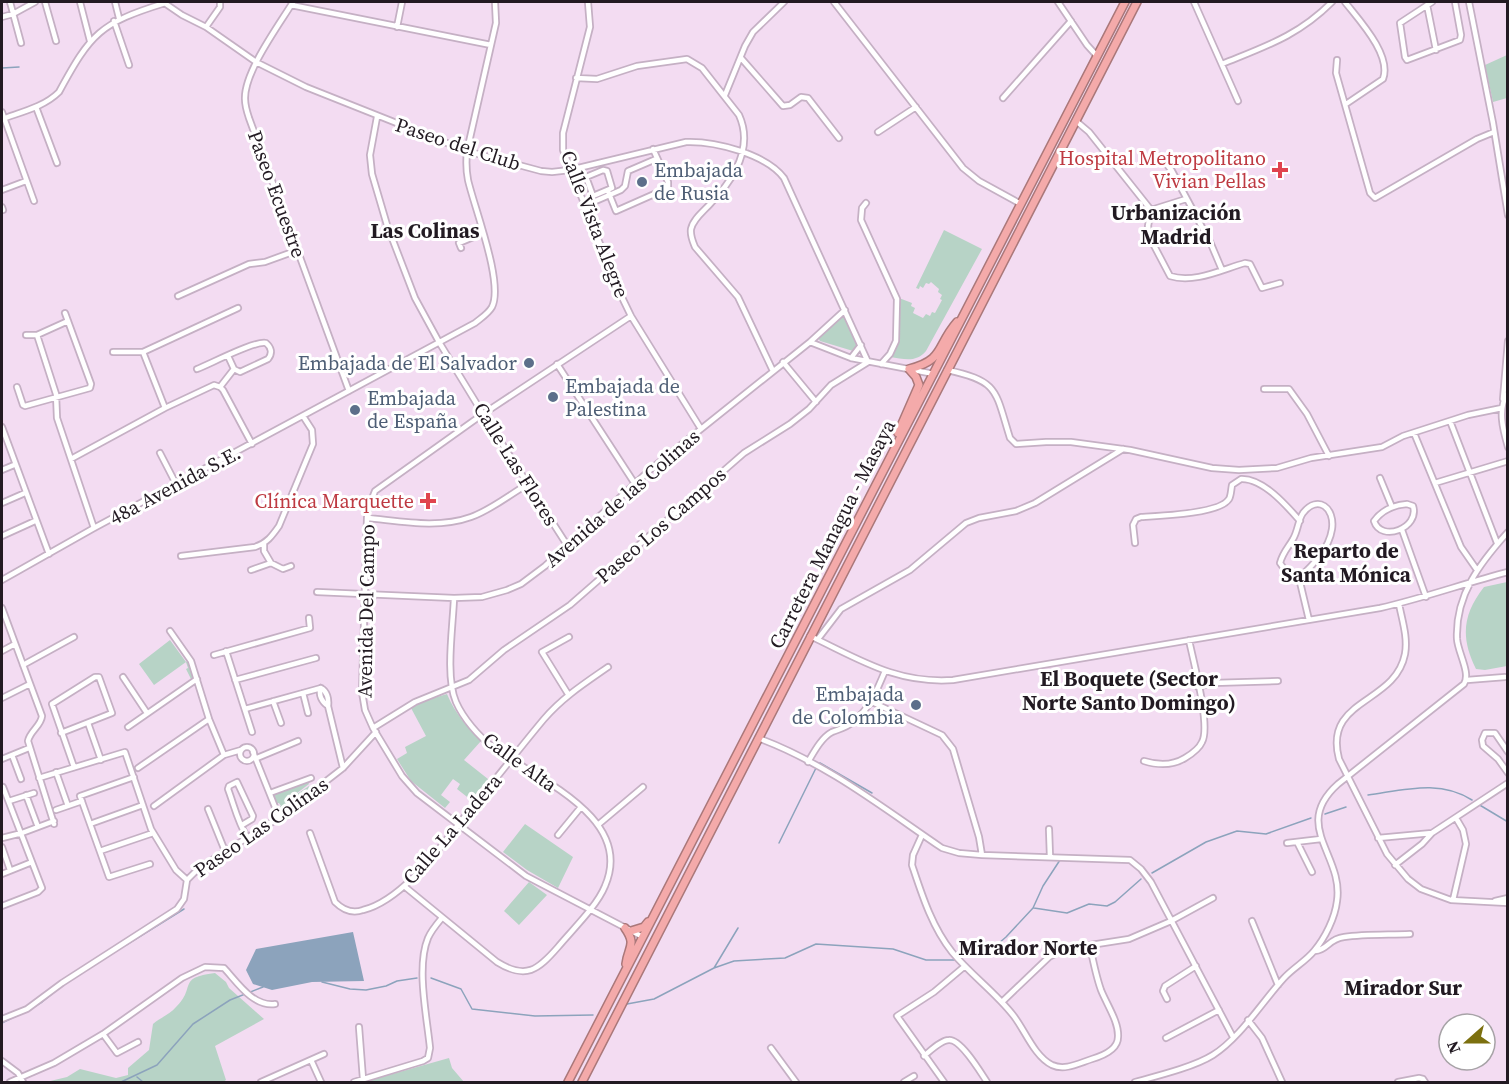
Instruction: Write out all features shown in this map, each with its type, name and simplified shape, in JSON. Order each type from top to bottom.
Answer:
[{"type":"highway","name":"Carretera Managua - Masaya","points":[[568,1083],[1125,2]]},
{"type":"highway","name":"Carretera Managua - Masaya","points":[[582,1083],[757,738],[1137,2]]},
{"type":"highway","points":[[894,450],[897,435],[919,385],[909,369],[927,364],[934,359],[954,325],[965,314]]},
{"type":"highway","points":[[908,447],[911,434],[934,385],[936,377],[934,374],[942,371],[962,333],[970,325]]},
{"type":"highway","points":[[729,771],[757,738],[758,730],[768,708],[770,690]]},
{"type":"highway","points":[[630,989],[631,978],[646,948],[643,937],[652,935],[666,910],[675,900]]},
{"type":"highway","points":[[625,972],[632,944],[628,929],[644,927],[652,918]]},
{"type":"street","points":[[10,2],[21,43]]},
{"type":"street","points":[[2,17],[13,14],[34,2]]},
{"type":"street","points":[[45,2],[57,41]]},
{"type":"street","points":[[80,2],[90,41]]},
{"type":"street","points":[[115,2],[116,20],[129,65]]},
{"type":"street","points":[[3,119],[48,101],[59,92],[80,53],[90,41],[116,20],[164,2]]},
{"type":"street","name":"Paseo del Club","points":[[164,2],[206,27],[256,62],[306,87],[466,152],[552,172],[699,141],[742,152],[769,164],[784,178],[868,362]]},
{"type":"street","points":[[172,8],[178,2]]},
{"type":"street","points":[[206,27],[220,7],[220,2]]},
{"type":"street","points":[[397,27],[402,2]]},
{"type":"street","name":"48a Avenida S.E.","points":[[2,580],[486,315],[495,296],[494,280],[468,182],[466,152],[496,23],[495,2]]},
{"type":"street","name":"Calle Vista Alegre","points":[[588,2],[590,27],[563,134],[563,150],[617,287],[631,316],[701,429]]},
{"type":"street","points":[[725,94],[753,32],[784,2]]},
{"type":"street","points":[[834,2],[963,168],[979,181],[1021,204]]},
{"type":"street","points":[[1058,2],[1097,56]]},
{"type":"street","points":[[1194,2],[1239,101]]},
{"type":"street","points":[[1222,64],[1290,35],[1318,16],[1332,2]]},
{"type":"street","points":[[1345,2],[1372,37],[1385,73],[1383,79],[1346,104]]},
{"type":"street","points":[[1436,50],[1429,3],[1400,23],[1405,57],[1410,61],[1436,50],[1461,38],[1455,2]]},
{"type":"street","points":[[292,3],[491,45]]},
{"type":"street","name":"Paseo Ecuestre","points":[[292,3],[256,62],[246,87],[246,109],[349,391]]},
{"type":"street","points":[[1456,10],[1469,4],[1508,215]]},
{"type":"street","points":[[1003,98],[1071,21]]},
{"type":"street","points":[[741,58],[783,106],[790,105],[804,96],[808,98],[839,138]]},
{"type":"street","points":[[576,78],[597,79],[637,66],[687,59],[702,68],[725,94],[743,124],[742,152],[733,176],[694,222],[691,231],[692,240],[695,247],[742,302],[773,371]]},
{"type":"street","points":[[1337,60],[1336,74],[1370,193],[1375,198],[1477,139],[1494,132]]},
{"type":"street","points":[[36,106],[57,163]]},
{"type":"street","points":[[878,132],[916,107]]},
{"type":"street","points":[[2,112],[34,201]]},
{"type":"street","name":"Calle Las Flores","points":[[377,117],[370,155],[372,174],[415,298],[483,414],[567,545]]},
{"type":"street","points":[[1076,121],[1089,132],[1150,210],[1148,226],[1150,238],[1170,276],[1190,278],[1245,263],[1250,264],[1262,288],[1280,283]]},
{"type":"street","points":[[609,193],[616,211],[668,188],[669,182],[653,149]]},
{"type":"street","points":[[627,156],[631,170]]},
{"type":"street","points":[[1160,156],[1167,164],[1211,244],[1222,270]]},
{"type":"street","points":[[584,206],[609,193],[613,186],[607,171],[603,170],[586,177],[593,196],[609,193],[621,190],[625,186],[626,174],[656,159]]},
{"type":"street","points":[[2,190],[26,181]]},
{"type":"street","points":[[460,183],[468,182]]},
{"type":"street","points":[[1150,210],[1186,199]]},
{"type":"street","points":[[866,203],[862,208],[861,220],[897,299],[896,341],[890,354],[881,364]]},
{"type":"street","points":[[461,248],[459,243],[478,235],[477,231],[482,229]]},
{"type":"street","points":[[178,296],[249,264],[265,262],[298,250]]},
{"type":"street","points":[[113,352],[143,352],[238,308]]},
{"type":"street","name":"Avenida de las Colinas","points":[[318,592],[454,598],[482,597],[514,587],[545,566],[635,484],[810,342],[845,310]]},
{"type":"street","points":[[17,387],[23,405],[87,390],[91,384],[65,313]]},
{"type":"street","name":"Avenida Del Campo","points":[[631,316],[483,414],[381,486],[371,498],[367,518],[362,692],[365,710],[375,730],[409,785],[506,863],[526,876],[643,937]]},
{"type":"street","points":[[26,336],[37,335],[68,321]]},
{"type":"street","points":[[37,335],[56,398],[57,418],[94,528]]},
{"type":"street","points":[[1508,340],[1502,408],[1502,423],[1508,447]]},
{"type":"street","points":[[197,369],[261,341],[269,345],[271,353],[268,359],[238,372],[234,369],[228,356]]},
{"type":"street","points":[[810,342],[851,358],[934,374]]},
{"type":"street","points":[[851,358],[861,345]]},
{"type":"street","points":[[143,352],[165,408]]},
{"type":"street","points":[[783,362],[816,402]]},
{"type":"street","name":"Paseo Los Campos","points":[[452,688],[469,680],[504,650],[570,605],[744,453],[790,424],[816,402],[831,385],[868,362]]},
{"type":"street","points":[[557,364],[635,484]]},
{"type":"street","points":[[220,387],[234,369]]},
{"type":"street","points":[[947,370],[983,380],[994,390],[1010,438],[1016,444],[1071,442],[1123,449],[1212,468],[1239,470],[1277,468],[1311,458],[1382,447],[1450,421],[1502,408]]},
{"type":"street","points":[[72,459],[165,408],[214,385],[220,387],[252,444]]},
{"type":"street","points":[[1264,389],[1289,389],[1329,456]]},
{"type":"street","points":[[1503,399],[1508,393]]},
{"type":"street","points":[[181,556],[255,547],[264,544],[272,537],[279,526],[313,444],[312,430],[303,416]]},
{"type":"street","points":[[1450,421],[1497,543]]},
{"type":"street","points":[[2,427],[3,437],[48,554]]},
{"type":"street","points":[[1414,433],[1461,547],[1477,570]]},
{"type":"street","points":[[818,639],[841,609],[910,570],[966,523],[1016,511],[1035,503],[1123,449]]},
{"type":"street","points":[[160,453],[176,484]]},
{"type":"street","points":[[1435,483],[1508,461]]},
{"type":"street","points":[[2,470],[14,465]]},
{"type":"street","points":[[1380,478],[1392,507]]},
{"type":"street","points":[[1135,543],[1133,525],[1136,519],[1200,512],[1224,504],[1228,501],[1232,485],[1241,479],[1253,482],[1279,497],[1300,521]]},
{"type":"street","points":[[367,518],[419,523],[457,521],[485,511],[528,484]]},
{"type":"street","points":[[2,504],[25,493]]},
{"type":"street","points":[[1407,504],[1413,506],[1415,512],[1413,518],[1402,530],[1391,532],[1381,530],[1376,526],[1374,520],[1392,507],[1407,504]]},
{"type":"street","points":[[1299,578],[1315,563],[1332,531],[1333,516],[1327,506],[1313,505],[1301,516],[1293,540],[1283,552],[1280,563],[1285,570],[1299,578],[1309,620]]},
{"type":"street","points":[[2,536],[35,521]]},
{"type":"street","points":[[1402,530],[1426,597]]},
{"type":"street","points":[[1315,951],[1329,926],[1335,910],[1338,891],[1333,868],[1321,839],[1317,821],[1321,805],[1328,792],[1460,688],[1467,680],[1467,673],[1458,651],[1457,634],[1460,614],[1469,582],[1497,543],[1508,532]]},
{"type":"street","points":[[264,544],[264,551],[271,563],[283,569],[291,566]]},
{"type":"street","points":[[251,570],[271,563]]},
{"type":"street","points":[[810,636],[903,677],[923,680],[970,677],[1399,604],[1508,572]]},
{"type":"street","name":"Calle Alta","points":[[404,886],[441,919],[497,962],[514,971],[526,972],[543,963],[589,910],[600,897],[609,874],[610,850],[599,824],[567,795],[490,746],[456,702],[451,678],[454,598]]},
{"type":"street","points":[[1399,604],[1406,639],[1401,666],[1390,682],[1347,715],[1337,729],[1335,744],[1339,759],[1378,838],[1395,865],[1420,889],[1453,900],[1508,903]]},
{"type":"street","points":[[2,608],[42,719],[28,738],[29,748],[54,822],[2,838]]},
{"type":"street","points":[[214,655],[310,628],[309,618]]},
{"type":"street","points":[[170,631],[191,661],[209,719],[224,755]]},
{"type":"street","points":[[23,665],[74,637]]},
{"type":"street","points":[[568,638],[542,652],[568,694]]},
{"type":"street","points":[[1144,760],[1156,765],[1181,761],[1202,742],[1205,731],[1189,640]]},
{"type":"street","points":[[2,651],[15,644]]},
{"type":"street","points":[[226,651],[252,732]]},
{"type":"street","points":[[235,680],[316,658]]},
{"type":"street","name":"Calle La Ladera","points":[[309,833],[334,901],[340,908],[351,912],[363,911],[375,906],[404,886],[433,857],[545,718],[568,694],[608,667]]},
{"type":"street","points":[[808,762],[830,733],[854,722],[872,702],[885,671]]},
{"type":"street","points":[[62,733],[112,712],[100,678],[97,676],[52,704],[62,733],[74,767]]},
{"type":"street","points":[[123,677],[147,713]]},
{"type":"street","points":[[1467,680],[1505,677]]},
{"type":"street","points":[[128,727],[196,679]]},
{"type":"street","points":[[1197,681],[1208,679],[1213,683]]},
{"type":"street","points":[[1198,687],[1213,683],[1278,681]]},
{"type":"street","points":[[2,698],[30,684]]},
{"type":"street","points":[[244,709],[321,688],[325,691],[343,768]]},
{"type":"street","name":"Paseo Las Colinas","points":[[2,1020],[27,1009],[62,983],[177,909],[184,899],[187,880],[198,869],[279,817],[343,768],[375,730],[415,702],[452,688]]},
{"type":"street","points":[[303,693],[308,713]]},
{"type":"street","points":[[273,700],[280,723]]},
{"type":"street","points":[[872,702],[942,735],[949,741],[970,805],[982,855]]},
{"type":"street","points":[[138,768],[209,719]]},
{"type":"street","points":[[88,723],[101,760]]},
{"type":"street","points":[[1508,752],[1495,732],[1485,733],[1482,736],[1483,746],[1498,759],[1508,773]]},
{"type":"street","points":[[757,738],[857,789],[942,848],[959,853],[982,855],[1130,860],[1141,869],[1150,882],[1233,1037]]},
{"type":"street","points":[[231,754],[246,761],[298,741]]},
{"type":"street","points":[[154,806],[224,755],[249,747],[279,817]]},
{"type":"street","points":[[2,759],[29,748]]},
{"type":"street","points":[[240,758],[241,750]]},
{"type":"street","points":[[39,778],[125,752],[153,832],[176,870],[187,880]]},
{"type":"street","points":[[12,755],[21,779]]},
{"type":"street","points":[[56,772],[68,806]]},
{"type":"street","points":[[134,777],[80,796],[109,877],[150,864]]},
{"type":"street","points":[[270,794],[311,778]]},
{"type":"street","points":[[242,825],[253,816],[237,782],[228,789],[242,825],[247,837]]},
{"type":"street","points":[[1395,865],[1432,833],[1508,783]]},
{"type":"street","points":[[2,904],[41,891],[42,885],[3,787]]},
{"type":"street","points":[[599,824],[643,787]]},
{"type":"street","points":[[9,801],[34,793]]},
{"type":"street","points":[[26,795],[38,827]]},
{"type":"street","points":[[56,810],[82,801]]},
{"type":"street","points":[[90,824],[143,805]]},
{"type":"street","points":[[558,835],[580,807]]},
{"type":"street","points":[[208,809],[225,851]]},
{"type":"street","points":[[1453,900],[1466,844],[1464,830],[1456,818]]},
{"type":"street","points":[[1049,829],[1050,857]]},
{"type":"street","points":[[100,851],[153,832]]},
{"type":"street","points":[[1378,838],[1432,833]]},
{"type":"street","points":[[922,834],[913,855],[914,871],[942,939],[965,966],[1003,1002],[1023,1028],[1036,1051],[1050,1064],[1060,1067],[1100,1056],[1113,1048],[1119,1039],[1116,1023],[1099,983],[1090,946]]},
{"type":"street","points":[[1287,843],[1321,839]]},
{"type":"street","points":[[1297,842],[1312,872]]},
{"type":"street","points":[[2,847],[10,870]]},
{"type":"street","points":[[2,874],[32,862]]},
{"type":"street","points":[[1003,1002],[1049,957],[1065,949],[1129,939],[1171,921],[1213,898]]},
{"type":"street","points":[[1490,902],[1508,898]]},
{"type":"street","points":[[354,1083],[428,1058],[430,1048],[423,955],[428,937],[441,919]]},
{"type":"street","points":[[1252,921],[1278,985]]},
{"type":"street","points":[[1135,1083],[1213,1055],[1233,1037],[1292,970],[1315,951],[1324,948],[1330,941],[1343,937],[1410,934]]},
{"type":"street","points":[[944,1083],[897,1016],[934,992],[965,966]]},
{"type":"street","points":[[1167,999],[1163,991],[1165,986],[1196,966]]},
{"type":"street","points":[[10,1083],[22,1080],[103,1034],[182,978],[205,967],[224,968],[234,982],[246,992],[267,1005],[275,1004]]},
{"type":"street","points":[[1166,1038],[1219,1010]]},
{"type":"street","points":[[1248,1020],[1262,1038],[1282,1083]]},
{"type":"street","points":[[359,1027],[363,1079]]},
{"type":"street","points":[[103,1034],[117,1053],[138,1041]]},
{"type":"street","points":[[924,1056],[945,1041],[956,1042],[974,1062],[987,1083]]},
{"type":"street","points":[[771,1048],[796,1083]]},
{"type":"street","points":[[261,1083],[324,1054]]},
{"type":"street","points":[[310,1060],[321,1083]]},
{"type":"street","points":[[2,1061],[22,1080]]},
{"type":"street","points":[[278,1075],[282,1083]]},
{"type":"street","points":[[904,1083],[914,1076]]},
{"type":"street","points":[[1398,1083],[1424,1081]]},
{"type":"green space","points":[[1507,55],[1507,98],[1493,102],[1485,65]]},
{"type":"green space","points":[[944,230],[982,249],[926,351],[914,359],[890,357],[896,344],[899,298],[912,303],[911,306],[915,308],[913,313],[923,318],[926,314],[930,316],[932,312],[935,313],[942,300],[939,289],[931,282],[926,283],[923,288],[920,286],[919,289],[916,288]]},
{"type":"green space","points":[[843,315],[848,316],[858,342],[853,351],[820,341],[818,338]]},
{"type":"green space","points":[[1507,582],[1507,666],[1485,670],[1476,669],[1466,636],[1468,616],[1484,587]]},
{"type":"green space","points":[[170,640],[186,662],[154,685],[139,664]]},
{"type":"green space","points":[[189,660],[194,676],[191,679],[186,669],[188,668],[186,662]]},
{"type":"green space","points":[[447,694],[462,719],[481,741],[464,760],[488,779],[471,800],[457,789],[460,784],[453,779],[441,795],[450,802],[445,808],[411,781],[397,759],[407,753],[405,747],[426,736],[411,708]]},
{"type":"green space","points":[[308,782],[309,784],[284,803],[309,786],[311,788],[283,810],[278,808],[281,806],[279,803],[276,804],[273,795]]},
{"type":"green space","points":[[525,824],[573,857],[558,888],[527,870],[503,852]]},
{"type":"green space","points":[[529,882],[547,895],[519,925],[504,911]]},
{"type":"green space","points":[[215,973],[264,1019],[215,1046],[226,1080],[223,1082],[46,1082],[67,1077],[80,1069],[116,1078],[128,1075],[128,1068],[149,1050],[153,1024],[176,1007],[191,981],[203,975]]},
{"type":"green space","points":[[449,1058],[452,1068],[464,1082],[364,1082]]},
{"type":"water","points":[[353,932],[364,981],[312,982],[272,990],[253,984],[246,970],[256,949]]},
{"type":"waterway","points":[[2,68],[19,67]]},
{"type":"waterway","points":[[818,764],[820,763],[872,793]]},
{"type":"waterway","points":[[779,843],[816,768]]},
{"type":"waterway","points":[[1368,795],[1408,789],[1435,788],[1460,794],[1472,800]]},
{"type":"waterway","points":[[1478,804],[1508,822]]},
{"type":"waterway","points":[[1325,814],[1346,807]]},
{"type":"waterway","points":[[1152,873],[1206,842],[1237,831],[1266,834],[1311,818]]},
{"type":"waterway","points":[[966,957],[985,955],[1006,937],[1033,908],[1043,886],[1060,860]]},
{"type":"waterway","points":[[1034,908],[1067,913],[1089,904],[1107,906],[1115,902],[1141,879]]},
{"type":"waterway","points":[[126,945],[184,909]]},
{"type":"waterway","points":[[627,1004],[654,999],[714,968],[738,928]]},
{"type":"waterway","points":[[714,968],[734,961],[785,958],[816,944],[893,949],[926,960],[955,960]]},
{"type":"waterway","points":[[70,980],[102,960]]},
{"type":"waterway","points":[[322,982],[350,989],[366,990],[417,978]]},
{"type":"waterway","points":[[431,978],[461,989],[472,1009],[535,1016],[593,1015]]},
{"type":"waterway","points":[[32,1008],[64,984]]},
{"type":"waterway","points":[[121,1082],[157,1065],[193,1024],[230,1000],[263,987]]},
{"type":"waterway","points":[[2,1023],[22,1013]]},
{"type":"waterway","points":[[137,1077],[143,1082]]},
{"type":"place","name":"Hospital Metropolitano Vivian Pellas","points":[[1280,170]]},
{"type":"place","name":"Embajada de Rusia","points":[[642,182]]},
{"type":"place","name":"Embajada de El Salvador","points":[[529,363]]},
{"type":"place","name":"Embajada de Palestina","points":[[553,397]]},
{"type":"place","name":"Embajada de España","points":[[355,410]]},
{"type":"place","name":"Clínica Marquette","points":[[428,501]]},
{"type":"place","name":"Embajada de Colombia","points":[[916,705]]},
{"type":"district","name":"Urbanización Madrid","points":[[1176,224]]},
{"type":"district","name":"Las Colinas","points":[[425,230]]},
{"type":"district","name":"Reparto de Santa Mónica","points":[[1346,562]]},
{"type":"district","name":"El Boquete (Sector Norte Santo Domingo)","points":[[1129,690]]},
{"type":"district","name":"Mirador Norte","points":[[1028,947]]},
{"type":"district","name":"Mirador Sur","points":[[1403,987]]}]
